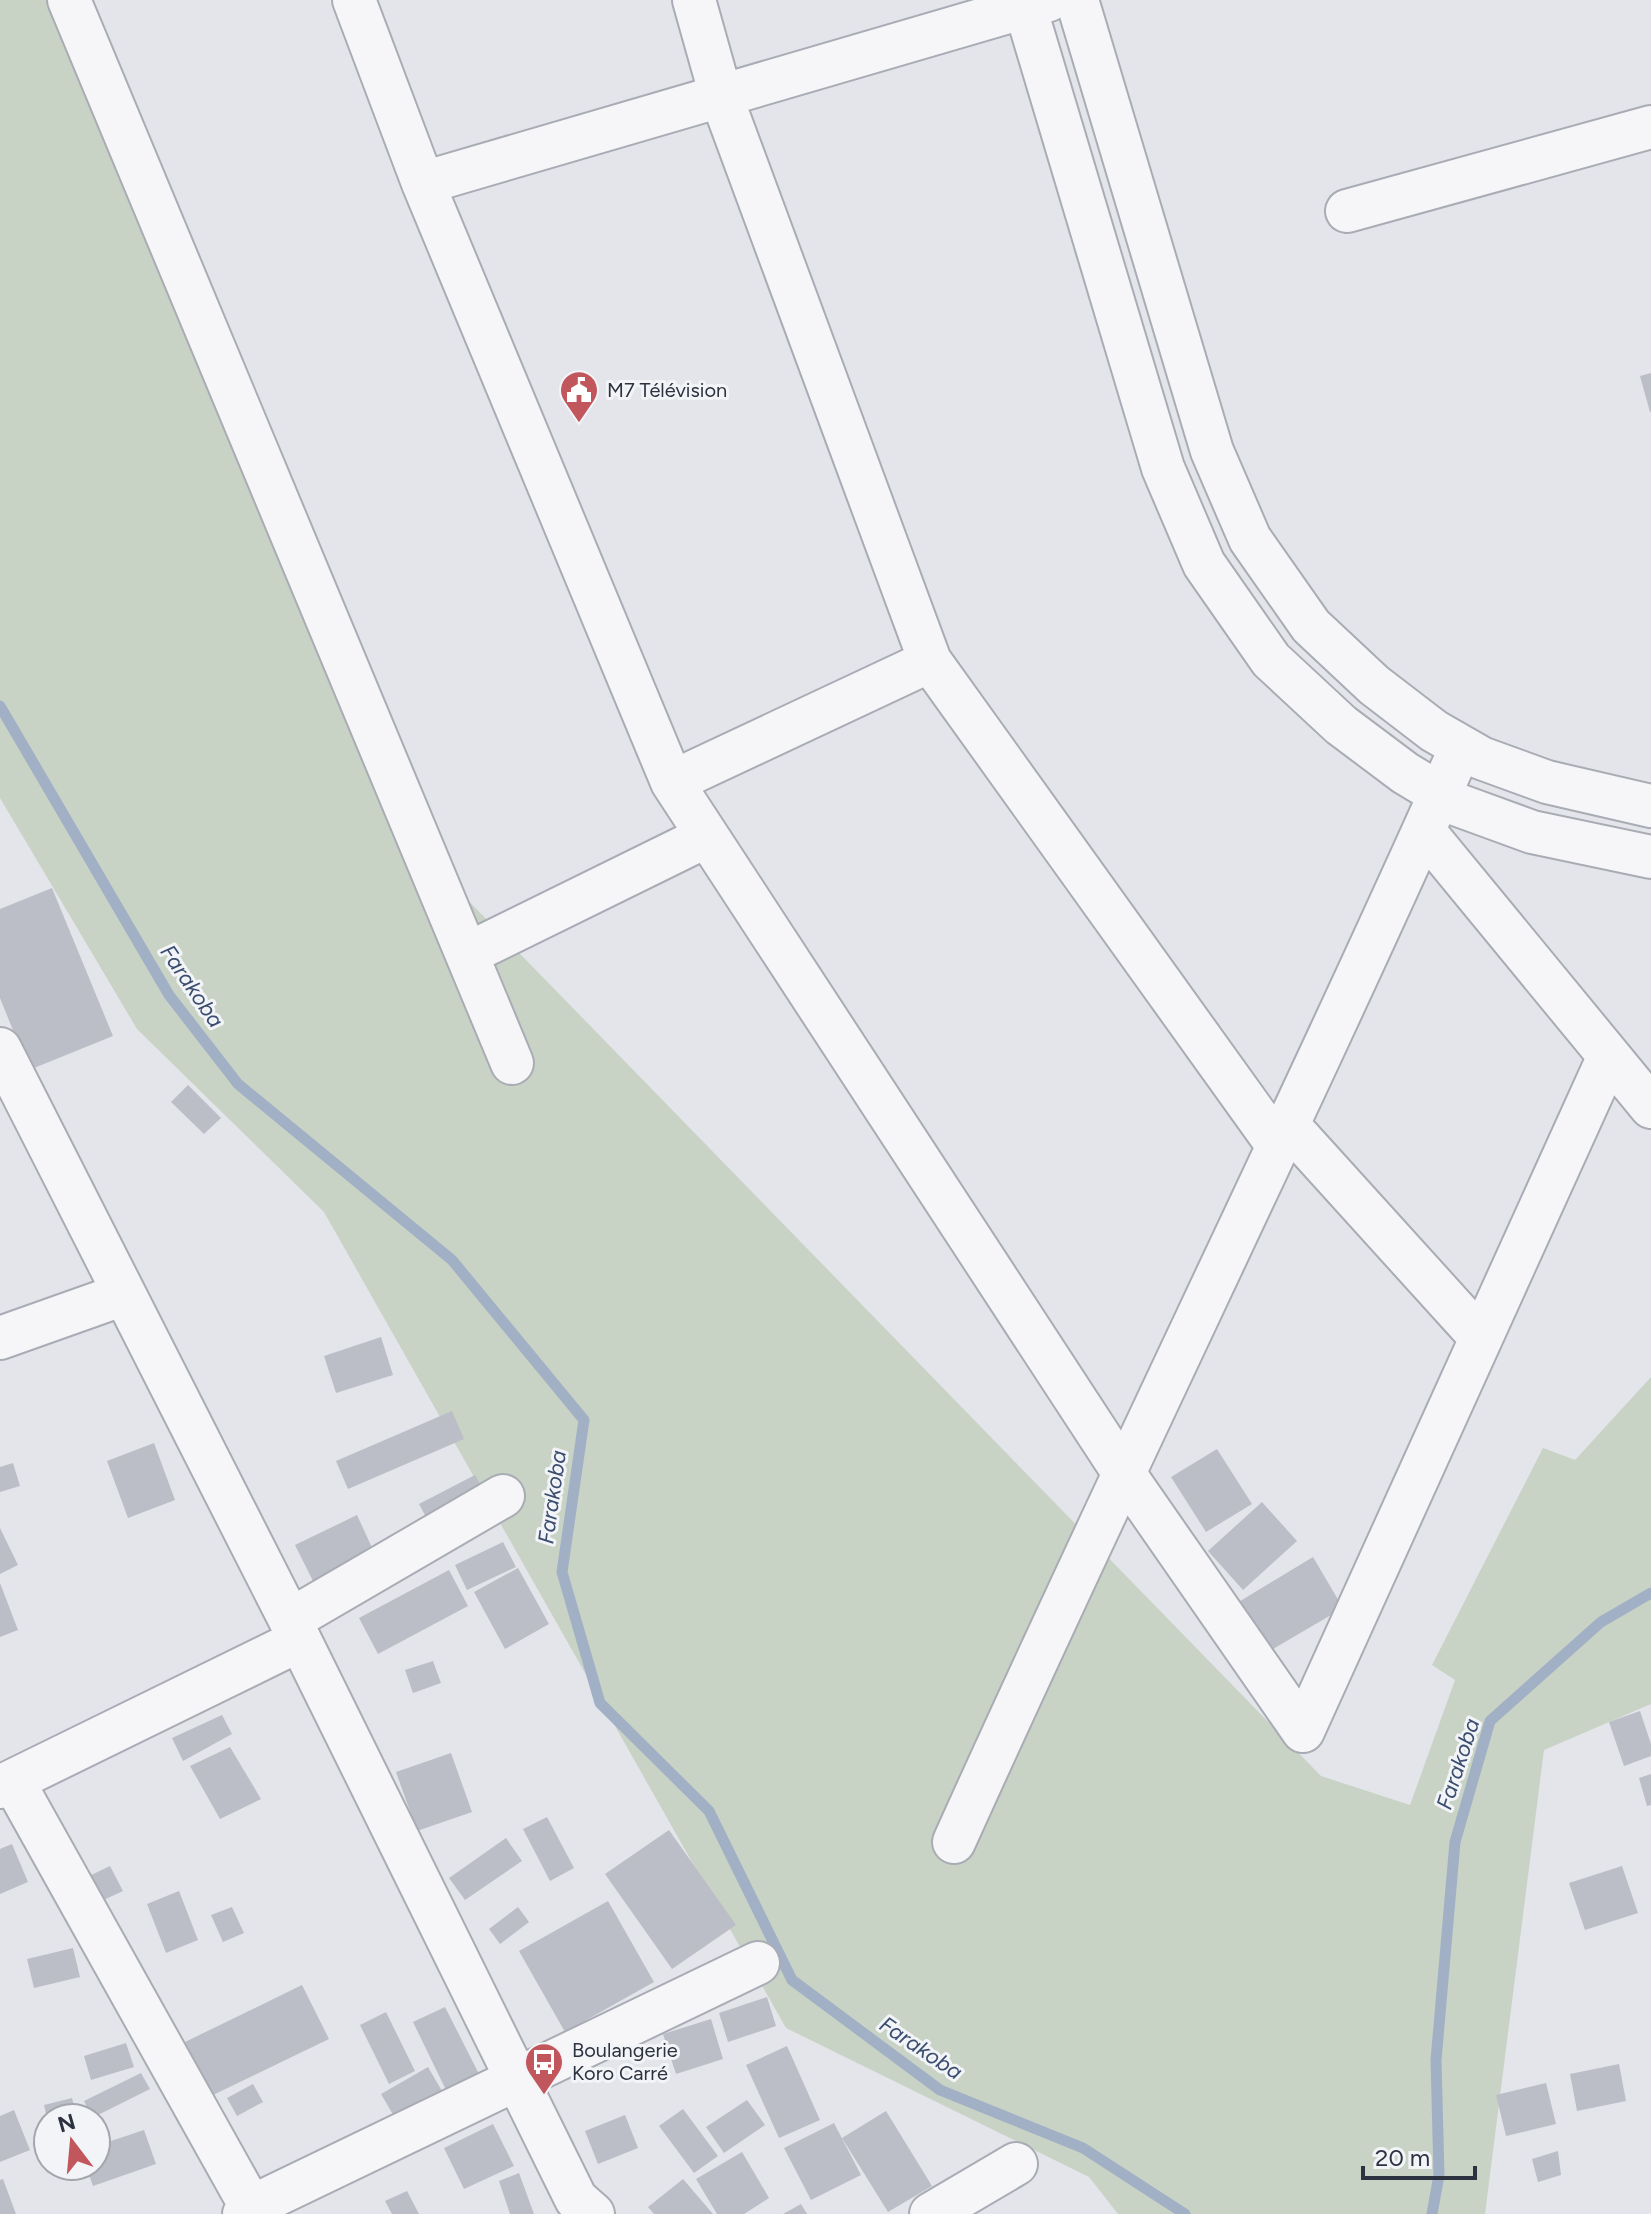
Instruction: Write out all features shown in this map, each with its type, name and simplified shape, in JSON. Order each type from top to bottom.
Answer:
[{"type":"street","points":[[69,0],[512,1063]]},
{"type":"street","points":[[354,0],[423,183],[672,782],[1123,1472],[1303,1731],[1609,1056]]},
{"type":"street","points":[[694,0],[721,96],[930,661],[1283,1135],[1481,1338]]},
{"type":"street","points":[[1077,0],[1212,451],[1250,539],[1311,626],[1374,685],[1434,731],[1481,758],[1547,782],[1651,806]]},
{"type":"street","points":[[423,183],[1032,2],[1163,468],[1204,564],[1271,660],[1341,725],[1405,773],[1609,1056],[1651,1107]]},
{"type":"street","points":[[1347,211],[1651,127]]},
{"type":"street","points":[[672,782],[930,661]]},
{"type":"street","points":[[954,1842],[1461,747]]},
{"type":"street","points":[[1432,813],[1458,805],[1532,832],[1651,857]]},
{"type":"street","points":[[467,954],[707,836]]},
{"type":"street","points":[[0,1049],[295,1630],[576,2199],[593,2214]]},
{"type":"street","points":[[0,1338],[124,1294]]},
{"type":"street","points":[[503,1496],[295,1630],[6,1784],[250,2212],[758,1963]]},
{"type":"street","points":[[931,2214],[1016,2164]]},
{"type":"green space","points":[[0,0],[77,0],[418,849],[1321,1776],[1410,1805],[1455,1680],[1432,1665],[1543,1448],[1575,1460],[1651,1377],[1651,1704],[1544,1750],[1485,2214],[1118,2214],[1089,2177],[786,2028],[324,1212],[137,1029],[0,798]]},
{"type":"building","points":[[1651,373],[1651,412],[1650,412],[1640,376]]},
{"type":"building","points":[[52,888],[113,1036],[29,1070],[0,998],[0,909]]},
{"type":"building","points":[[188,1085],[221,1118],[204,1134],[171,1102]]},
{"type":"building","points":[[381,1337],[393,1375],[336,1393],[324,1356]]},
{"type":"building","points":[[452,1411],[464,1439],[348,1489],[336,1461]]},
{"type":"building","points":[[154,1443],[175,1500],[128,1518],[107,1461]]},
{"type":"building","points":[[1217,1449],[1252,1504],[1206,1532],[1171,1477]]},
{"type":"building","points":[[13,1463],[20,1486],[0,1492],[0,1467]]},
{"type":"building","points":[[475,1475],[488,1498],[432,1528],[419,1504]]},
{"type":"building","points":[[1262,1502],[1297,1541],[1243,1590],[1208,1551]]},
{"type":"building","points":[[357,1515],[374,1552],[313,1581],[295,1545]]},
{"type":"building","points":[[0,1528],[18,1565],[0,1574]]},
{"type":"building","points":[[503,1542],[516,1567],[467,1590],[455,1565]]},
{"type":"building","points":[[1313,1557],[1343,1608],[1266,1653],[1237,1603]]},
{"type":"building","points":[[518,1568],[549,1624],[505,1649],[474,1592]]},
{"type":"building","points":[[449,1570],[468,1606],[378,1654],[359,1618]]},
{"type":"building","points":[[0,1583],[18,1630],[0,1637]]},
{"type":"building","points":[[433,1661],[441,1683],[413,1693],[405,1670]]},
{"type":"building","points":[[1640,1711],[1651,1744],[1651,1756],[1624,1766],[1609,1722]]},
{"type":"building","points":[[222,1715],[232,1734],[183,1761],[172,1738]]},
{"type":"building","points":[[230,1747],[261,1799],[220,1819],[190,1766]]},
{"type":"building","points":[[451,1753],[472,1812],[417,1831],[396,1772]]},
{"type":"building","points":[[1651,1774],[1651,1805],[1647,1806],[1639,1778]]},
{"type":"building","points":[[547,1817],[574,1868],[550,1881],[523,1829]]},
{"type":"building","points":[[669,1830],[736,1925],[672,1969],[605,1874]]},
{"type":"building","points":[[506,1838],[522,1861],[465,1900],[449,1878]]},
{"type":"building","points":[[12,1844],[28,1882],[0,1894],[0,1849]]},
{"type":"building","points":[[110,1866],[123,1891],[97,1903],[85,1878]]},
{"type":"building","points":[[1622,1866],[1638,1913],[1585,1930],[1569,1883]]},
{"type":"building","points":[[179,1891],[198,1940],[166,1953],[147,1904]]},
{"type":"building","points":[[608,1901],[654,1982],[565,2032],[519,1951]]},
{"type":"building","points":[[232,1907],[244,1933],[223,1942],[211,1915]]},
{"type":"building","points":[[518,1907],[529,1922],[500,1944],[489,1929]]},
{"type":"building","points":[[73,1948],[80,1977],[34,1988],[27,1959]]},
{"type":"building","points":[[302,1985],[329,2039],[211,2096],[185,2042]]},
{"type":"building","points":[[767,1997],[776,2026],[728,2042],[719,2013]]},
{"type":"building","points":[[445,2007],[479,2074],[446,2090],[413,2022]]},
{"type":"building","points":[[386,2012],[415,2071],[389,2084],[360,2025]]},
{"type":"building","points":[[711,2019],[723,2059],[676,2074],[663,2034]]},
{"type":"building","points":[[126,2043],[134,2067],[91,2080],[84,2056]]},
{"type":"building","points":[[787,2046],[820,2120],[779,2138],[746,2065]]},
{"type":"building","points":[[1619,2064],[1626,2101],[1577,2111],[1570,2074]]},
{"type":"building","points":[[428,2067],[442,2091],[395,2118],[381,2094]]},
{"type":"building","points":[[141,2073],[150,2089],[112,2108],[112,2102],[84,2101]]},
{"type":"building","points":[[1546,2083],[1556,2124],[1506,2136],[1496,2095]]},
{"type":"building","points":[[253,2084],[263,2102],[237,2116],[227,2098]]},
{"type":"building","points":[[747,2100],[765,2125],[724,2153],[706,2127]]},
{"type":"building","points":[[683,2109],[718,2156],[694,2173],[659,2126]]},
{"type":"building","points":[[14,2110],[30,2150],[0,2162],[0,2116]]},
{"type":"building","points":[[886,2111],[932,2186],[888,2212],[842,2138]]},
{"type":"building","points":[[625,2115],[638,2148],[598,2164],[585,2131]]},
{"type":"building","points":[[834,2123],[861,2175],[811,2200],[784,2148]]},
{"type":"building","points":[[493,2124],[514,2166],[464,2189],[444,2148]]},
{"type":"building","points":[[144,2130],[156,2164],[112,2179],[112,2141]]},
{"type":"building","points":[[1558,2151],[1561,2175],[1538,2182],[1532,2159]]},
{"type":"building","points":[[742,2152],[769,2198],[744,2214],[717,2214],[696,2179]]},
{"type":"building","points":[[519,2173],[534,2214],[510,2214],[499,2181]]},
{"type":"building","points":[[3,2179],[16,2214],[0,2214],[0,2180]]},
{"type":"building","points":[[683,2179],[713,2214],[654,2214],[648,2207]]},
{"type":"building","points":[[407,2191],[419,2214],[392,2214],[385,2201]]},
{"type":"building","points":[[801,2204],[807,2214],[783,2214]]},
{"type":"waterway","name":"Farakoba","points":[[0,706],[169,995],[238,1084],[452,1260],[584,1420],[562,1572],[600,1703],[709,1811],[792,1980],[940,2090],[1083,2148],[1185,2214]]},
{"type":"waterway","name":"Farakoba","points":[[1432,2214],[1439,2175],[1436,2060],[1455,1842],[1490,1721],[1601,1622],[1651,1593]]},
{"type":"place","name":"M7 Télévision","points":[[579,424]]},
{"type":"place","name":"Boulangerie Koro Carré","points":[[544,2096]]}]
